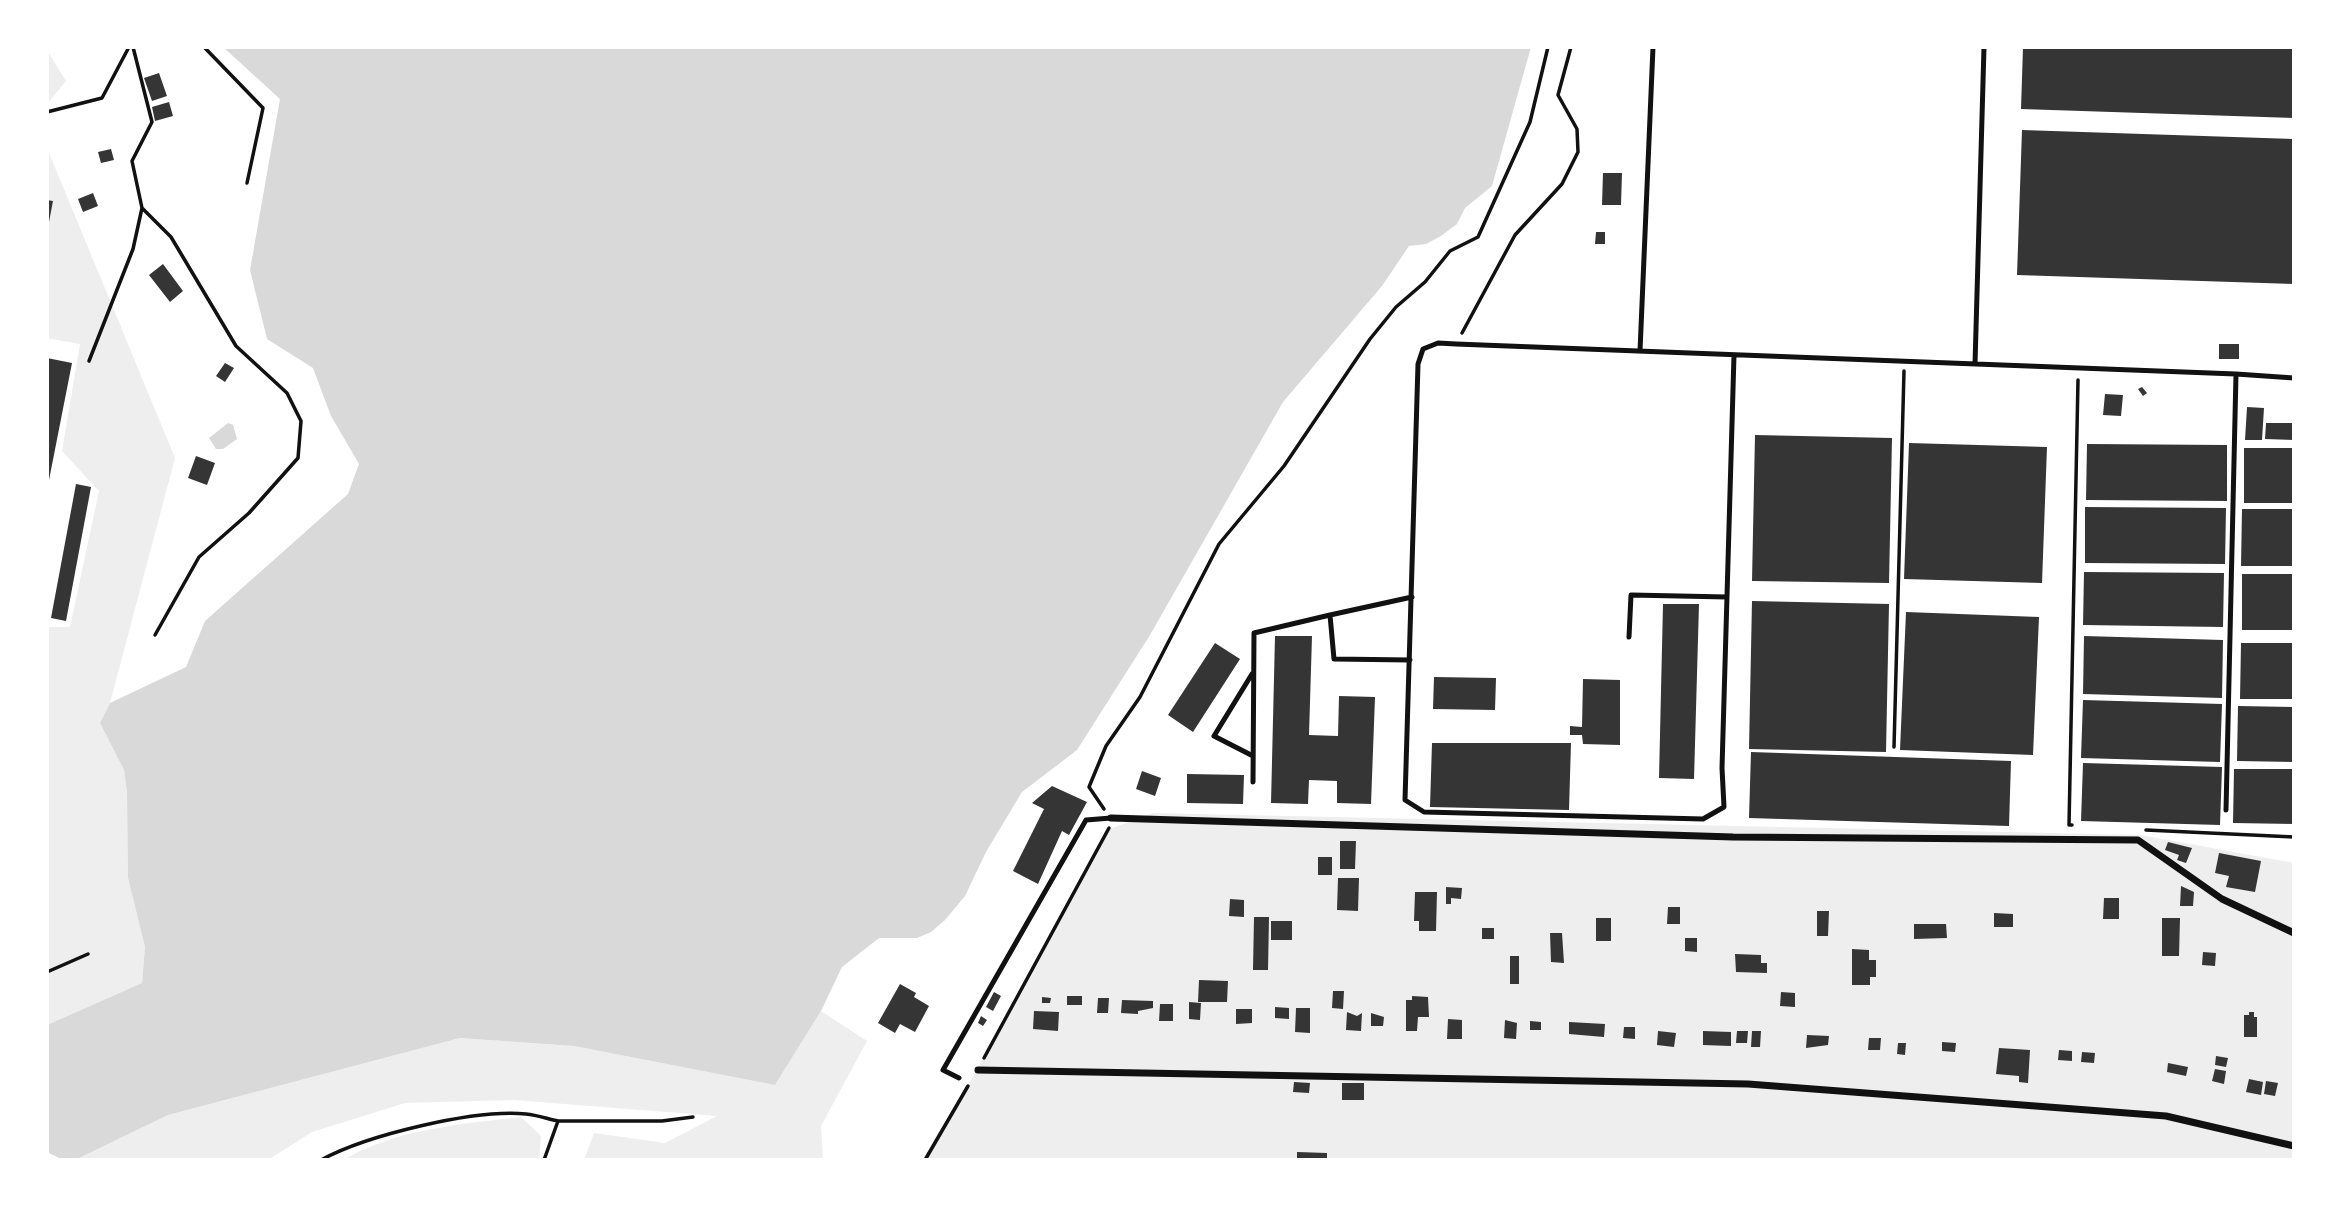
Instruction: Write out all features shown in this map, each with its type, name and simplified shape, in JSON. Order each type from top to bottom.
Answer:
[{"type":"street","points":[[1111,818],[1734,837],[2138,840],[2222,899],[2294,933]]},
{"type":"street","points":[[978,1070],[1748,1084],[2166,1116],[2294,1146]]},
{"type":"lane","points":[[1640,351],[1653,47]]},
{"type":"lane","points":[[1975,364],[1984,47]]},
{"type":"lane","points":[[1734,355],[1721,768],[1724,807],[1703,818],[1424,812],[1405,800],[1418,364],[1423,349],[1438,343],[2236,374],[2294,378]]},
{"type":"lane","points":[[2226,810],[2236,374]]},
{"type":"lane","points":[[1629,636],[1631,595],[1727,597]]},
{"type":"lane","points":[[1253,782],[1254,634],[1412,597]]},
{"type":"lane","points":[[1330,615],[1334,659],[1410,660]]},
{"type":"lane","points":[[1253,756],[1214,736],[1254,671]]},
{"type":"lane","points":[[959,1078],[943,1070],[1086,820],[1111,818]]},
{"type":"path","points":[[47,112],[102,98],[131,47]]},
{"type":"path","points":[[89,361],[133,249],[142,208],[132,161],[152,122],[131,47]]},
{"type":"path","points":[[204,47],[263,108],[247,183]]},
{"type":"path","points":[[925,1160],[978,1070],[1108,830],[1111,818],[1089,787],[1105,746],[1140,697],[1219,544],[1284,466],[1370,339],[1396,307],[1425,282],[1450,251],[1478,237],[1530,122],[1548,47]]},
{"type":"path","points":[[1456,344],[1515,235],[1562,184],[1577,152],[1577,129],[1558,95],[1571,47]]},
{"type":"path","points":[[142,208],[171,237],[236,346],[287,393],[300,421],[298,458],[250,513],[199,556],[155,635]]},
{"type":"path","points":[[1894,747],[1905,361]]},
{"type":"path","points":[[2078,368],[2069,825],[2082,826]]},
{"type":"path","points":[[2135,830],[2294,837]]},
{"type":"path","points":[[47,972],[88,954]]},
{"type":"path","points":[[321,1160],[344,1147],[451,1119],[526,1114],[558,1121],[662,1121],[693,1117]]},
{"type":"path","points":[[544,1160],[558,1121]]},
{"type":"shaded area","points":[[223,47],[1531,47],[1492,186],[1465,208],[1457,224],[1441,236],[1426,244],[1409,246],[1382,286],[1283,402],[1150,635],[1077,750],[1022,792],[986,852],[965,896],[931,932],[917,938],[879,938],[842,967],[821,1011],[775,1085],[574,1046],[460,1038],[168,1115],[75,1160],[63,1160],[47,1152],[47,1025],[142,983],[145,947],[128,878],[127,792],[124,770],[100,723],[110,703],[186,667],[205,621],[348,494],[359,464],[331,416],[313,368],[267,339],[250,270],[280,99]]},
{"type":"shaded area","points":[[47,50],[66,81],[47,104]]},
{"type":"shaded area","points":[[47,148],[175,458],[110,703],[100,723],[124,770],[127,792],[128,878],[145,947],[142,983],[47,1025],[47,627],[70,627],[99,491],[62,451],[80,344],[47,338],[47,229],[53,201],[47,200]]},
{"type":"shaded area","points":[[228,423],[233,425],[237,439],[223,449],[216,449],[209,438]]},
{"type":"shaded area","points":[[1153,813],[2141,835],[2294,863],[2294,1160],[924,1160],[977,1070],[1107,830]]},
{"type":"shaded area","points":[[821,1011],[867,1041],[821,1126],[823,1160],[584,1160],[594,1133],[665,1143],[717,1116],[514,1100],[405,1103],[312,1132],[268,1160],[75,1160],[168,1115],[460,1038],[574,1046],[775,1085]]},
{"type":"shaded area","points":[[521,1117],[541,1136],[539,1160],[343,1160],[385,1141],[407,1135]]},
{"type":"building","points":[[2023,47],[2294,47],[2294,118],[2021,109]]},
{"type":"building","points":[[159,73],[167,96],[152,101],[144,78]]},
{"type":"building","points":[[169,102],[173,116],[155,121],[152,107]]},
{"type":"building","points":[[2022,130],[2294,139],[2294,284],[2017,275]]},
{"type":"building","points":[[111,149],[114,160],[101,163],[98,152]]},
{"type":"building","points":[[1603,173],[1622,173],[1621,205],[1602,205]]},
{"type":"building","points":[[93,193],[98,206],[83,212],[78,199]]},
{"type":"building","points":[[47,200],[53,201],[49,222],[47,222]]},
{"type":"building","points":[[1596,232],[1605,232],[1605,244],[1595,244]]},
{"type":"building","points":[[163,264],[183,291],[170,302],[149,275]]},
{"type":"building","points":[[2219,344],[2239,344],[2239,359],[2219,359]]},
{"type":"building","points":[[47,358],[72,363],[49,480],[47,480]]},
{"type":"building","points":[[225,363],[234,368],[225,382],[216,376]]},
{"type":"building","points":[[2142,387],[2147,393],[2143,396],[2138,389]]},
{"type":"building","points":[[2105,394],[2123,395],[2121,416],[2103,415]]},
{"type":"building","points":[[2247,407],[2264,408],[2262,440],[2245,440]]},
{"type":"building","points":[[2266,423],[2294,423],[2294,440],[2265,439]]},
{"type":"building","points":[[1755,435],[1892,438],[1889,583],[1752,581]]},
{"type":"building","points":[[1909,443],[2047,447],[2042,583],[1904,579]]},
{"type":"building","points":[[2087,444],[2227,445],[2227,501],[2086,500]]},
{"type":"building","points":[[2244,448],[2294,448],[2294,503],[2244,503]]},
{"type":"building","points":[[196,456],[215,463],[207,485],[188,478]]},
{"type":"building","points":[[76,484],[91,487],[66,621],[51,618]]},
{"type":"building","points":[[2085,507],[2226,508],[2225,564],[2085,563]]},
{"type":"building","points":[[2242,509],[2294,509],[2294,566],[2241,566]]},
{"type":"building","points":[[2084,572],[2224,573],[2223,627],[2083,625]]},
{"type":"building","points":[[2242,574],[2294,574],[2294,630],[2242,630]]},
{"type":"building","points":[[1752,601],[1889,604],[1886,752],[1749,749]]},
{"type":"building","points":[[1663,604],[1699,604],[1694,779],[1659,778]]},
{"type":"building","points":[[1906,612],[2039,617],[2033,755],[1900,750]]},
{"type":"building","points":[[1275,636],[1312,636],[1309,735],[1338,736],[1339,696],[1375,697],[1371,804],[1337,803],[1337,781],[1309,780],[1308,804],[1271,803]]},
{"type":"building","points":[[2084,636],[2223,640],[2222,698],[2083,694]]},
{"type":"building","points":[[1215,643],[1240,659],[1193,732],[1168,715]]},
{"type":"building","points":[[2241,643],[2294,643],[2294,699],[2240,699]]},
{"type":"building","points":[[1434,677],[1496,678],[1495,710],[1433,709]]},
{"type":"building","points":[[1583,679],[1620,680],[1620,745],[1583,744],[1582,735],[1570,735],[1570,726],[1582,727]]},
{"type":"building","points":[[2083,700],[2222,704],[2220,762],[2081,758]]},
{"type":"building","points":[[2238,706],[2294,707],[2294,762],[2237,761]]},
{"type":"building","points":[[1432,743],[1571,743],[1569,810],[1430,807]]},
{"type":"building","points":[[1751,752],[2011,761],[2009,826],[1749,818]]},
{"type":"building","points":[[2083,763],[2222,767],[2220,825],[2081,821]]},
{"type":"building","points":[[2234,769],[2294,769],[2294,824],[2233,823]]},
{"type":"building","points":[[1142,771],[1161,778],[1155,796],[1136,789]]},
{"type":"building","points":[[1187,774],[1244,775],[1243,804],[1187,803]]},
{"type":"building","points":[[1052,786],[1087,802],[1069,835],[1062,831],[1038,884],[1013,871],[1044,809],[1032,803]]},
{"type":"building","points":[[1340,841],[1356,841],[1355,869],[1340,869]]},
{"type":"building","points":[[2168,842],[2192,848],[2186,863],[2177,860],[2179,855],[2165,850]]},
{"type":"building","points":[[2219,853],[2261,861],[2255,892],[2226,887],[2229,876],[2215,873]]},
{"type":"building","points":[[1318,857],[1332,857],[1332,875],[1318,875]]},
{"type":"building","points":[[1338,878],[1359,878],[1358,911],[1337,910]]},
{"type":"building","points":[[2181,886],[2194,892],[2193,906],[2180,906]]},
{"type":"building","points":[[1446,887],[1462,888],[1461,899],[1451,898],[1451,904],[1446,904]]},
{"type":"building","points":[[1415,892],[1437,892],[1436,931],[1419,931],[1419,921],[1414,921]]},
{"type":"building","points":[[2104,898],[2119,898],[2119,919],[2103,919]]},
{"type":"building","points":[[1230,899],[1244,900],[1244,917],[1229,916]]},
{"type":"building","points":[[1668,907],[1680,907],[1680,924],[1667,924]]},
{"type":"building","points":[[1817,911],[1829,911],[1828,936],[1817,936]]},
{"type":"building","points":[[1994,913],[2013,914],[2013,927],[1994,927]]},
{"type":"building","points":[[1254,917],[1269,917],[1268,970],[1253,970]]},
{"type":"building","points":[[1596,918],[1611,918],[1611,941],[1596,941]]},
{"type":"building","points":[[2162,918],[2180,918],[2179,956],[2162,956]]},
{"type":"building","points":[[1271,921],[1292,921],[1292,940],[1271,940]]},
{"type":"building","points":[[1914,924],[1946,924],[1947,938],[1914,939]]},
{"type":"building","points":[[1482,928],[1494,928],[1494,939],[1482,939]]},
{"type":"building","points":[[1550,933],[1562,933],[1564,963],[1551,962]]},
{"type":"building","points":[[1685,938],[1697,938],[1697,952],[1685,951]]},
{"type":"building","points":[[1852,949],[1869,950],[1869,960],[1876,960],[1876,977],[1870,977],[1870,985],[1852,985]]},
{"type":"building","points":[[2203,952],[2216,953],[2215,966],[2202,965]]},
{"type":"building","points":[[1735,954],[1761,955],[1761,963],[1767,963],[1767,973],[1736,972]]},
{"type":"building","points":[[1510,956],[1519,956],[1519,984],[1510,984]]},
{"type":"building","points":[[1199,980],[1228,981],[1227,1002],[1198,1002]]},
{"type":"building","points":[[900,984],[916,993],[914,997],[929,1006],[915,1032],[900,1024],[895,1033],[878,1023]]},
{"type":"building","points":[[1333,991],[1344,991],[1343,1009],[1332,1008]]},
{"type":"building","points":[[994,992],[1001,996],[993,1011],[986,1007]]},
{"type":"building","points":[[1781,992],[1795,993],[1795,1007],[1780,1006]]},
{"type":"building","points":[[1067,996],[1082,996],[1082,1005],[1067,1005]]},
{"type":"building","points":[[1412,996],[1428,997],[1429,1017],[1418,1017],[1417,1031],[1406,1031],[1406,1000],[1412,1000]]},
{"type":"building","points":[[1042,997],[1051,998],[1050,1003],[1042,1003]]},
{"type":"building","points":[[1098,998],[1109,998],[1108,1013],[1097,1013]]},
{"type":"building","points":[[1122,1000],[1153,1001],[1153,1008],[1138,1011],[1138,1014],[1121,1013]]},
{"type":"building","points":[[1189,1002],[1201,1003],[1200,1020],[1189,1019]]},
{"type":"building","points":[[1160,1004],[1173,1004],[1173,1021],[1159,1021]]},
{"type":"building","points":[[1275,1007],[1289,1008],[1289,1019],[1275,1018]]},
{"type":"building","points":[[1296,1008],[1310,1008],[1310,1033],[1295,1032]]},
{"type":"building","points":[[1236,1009],[1252,1009],[1252,1023],[1236,1024]]},
{"type":"building","points":[[1034,1011],[1059,1012],[1058,1031],[1033,1029]]},
{"type":"building","points":[[1347,1012],[1357,1016],[1362,1013],[1361,1031],[1346,1030]]},
{"type":"building","points":[[2249,1012],[2254,1012],[2254,1017],[2257,1017],[2257,1037],[2244,1037],[2244,1015],[2249,1015]]},
{"type":"building","points":[[1371,1013],[1384,1017],[1383,1026],[1371,1026]]},
{"type":"building","points":[[981,1016],[987,1020],[983,1026],[978,1023]]},
{"type":"building","points":[[1448,1019],[1462,1020],[1462,1039],[1447,1039]]},
{"type":"building","points":[[1505,1020],[1517,1023],[1516,1039],[1504,1038]]},
{"type":"building","points":[[1530,1021],[1541,1022],[1541,1030],[1530,1030]]},
{"type":"building","points":[[1569,1022],[1605,1024],[1604,1037],[1569,1034]]},
{"type":"building","points":[[1624,1027],[1635,1027],[1635,1039],[1623,1038]]},
{"type":"building","points":[[1658,1031],[1676,1033],[1674,1047],[1657,1045]]},
{"type":"building","points":[[1703,1031],[1731,1032],[1731,1046],[1703,1045]]},
{"type":"building","points":[[1737,1031],[1748,1031],[1747,1043],[1736,1043]]},
{"type":"building","points":[[1752,1031],[1761,1031],[1760,1047],[1751,1047]]},
{"type":"building","points":[[1807,1035],[1829,1036],[1828,1045],[1806,1048]]},
{"type":"building","points":[[1869,1038],[1881,1038],[1880,1050],[1868,1050]]},
{"type":"building","points":[[1942,1042],[1956,1043],[1955,1052],[1942,1051]]},
{"type":"building","points":[[1898,1043],[1906,1043],[1905,1055],[1897,1054]]},
{"type":"building","points":[[1999,1048],[2030,1050],[2028,1083],[2019,1082],[2019,1076],[1996,1074]]},
{"type":"building","points":[[2059,1050],[2072,1051],[2072,1061],[2058,1060]]},
{"type":"building","points":[[2082,1052],[2095,1053],[2094,1063],[2081,1062]]},
{"type":"building","points":[[2216,1056],[2228,1058],[2226,1067],[2215,1065]]},
{"type":"building","points":[[2168,1063],[2188,1067],[2186,1076],[2167,1072]]},
{"type":"building","points":[[2215,1069],[2226,1071],[2224,1084],[2212,1081]]},
{"type":"building","points":[[2249,1079],[2263,1082],[2261,1095],[2246,1092]]},
{"type":"building","points":[[2266,1081],[2278,1083],[2275,1096],[2264,1094]]},
{"type":"building","points":[[1294,1082],[1310,1083],[1309,1093],[1293,1092]]},
{"type":"building","points":[[1342,1083],[1364,1083],[1364,1100],[1342,1100]]},
{"type":"building","points":[[1297,1152],[1327,1153],[1327,1160],[1297,1160]]}]
